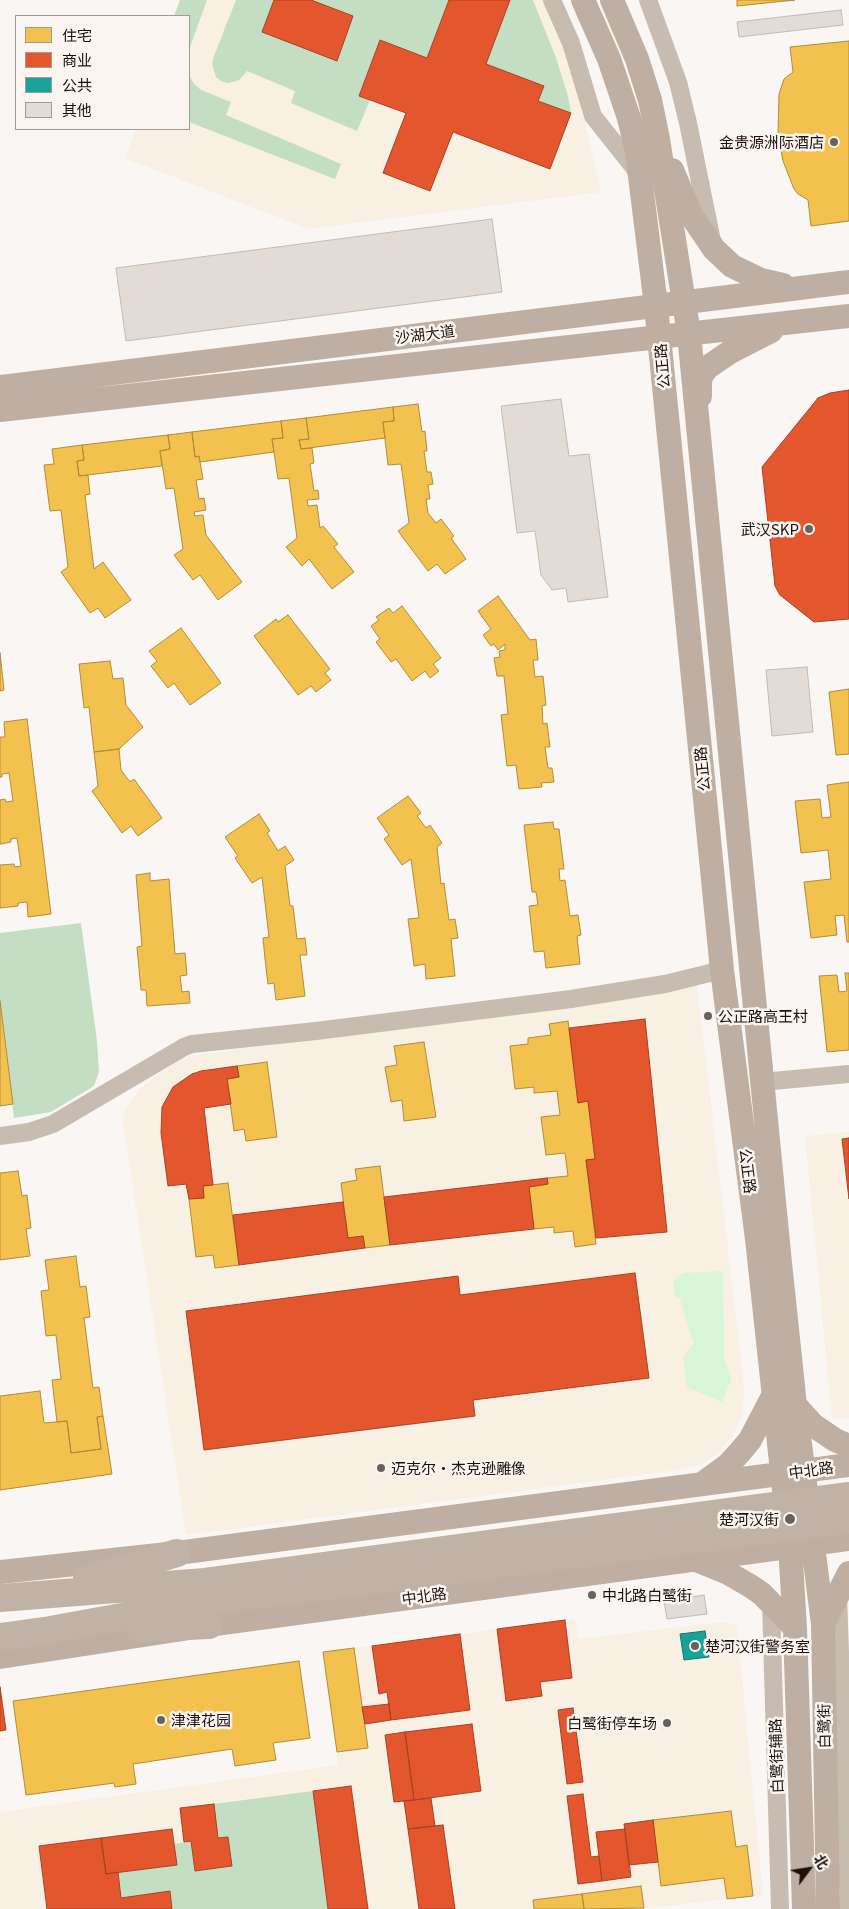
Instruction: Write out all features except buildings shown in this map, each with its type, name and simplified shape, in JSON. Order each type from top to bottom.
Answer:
[{"type":"main road","name":"公正路","points":[[583,0],[609,59],[637,152],[660,338],[722,970],[756,1229],[773,1396],[793,1472]]},
{"type":"main road","name":"公正路","points":[[612,0],[650,100],[689,334],[795,1405],[793,1472],[801,1545]]},
{"type":"main road","points":[[658,140],[691,216],[714,249],[732,266],[761,280],[796,288]]},
{"type":"main road","name":"沙湖大道","points":[[0,387],[849,282]]},
{"type":"main road","name":"沙湖大道","points":[[0,410],[849,316]]},
{"type":"main road","points":[[701,456],[704,448],[700,384],[704,371],[723,356],[748,342],[800,321]]},
{"type":"main road","points":[[700,1485],[728,1465],[750,1440],[773,1396]]},
{"type":"main road","points":[[795,1405],[813,1425],[835,1440],[849,1446]]},
{"type":"main road","name":"中北路","points":[[0,1572],[177,1553],[849,1465]]},
{"type":"main road","name":"中北路","points":[[0,1637],[849,1496]]},
{"type":"main road","name":"中北路","points":[[0,1657],[208,1603],[849,1520]]},
{"type":"main road","name":"中北路","points":[[0,1598],[38,1594],[208,1603],[695,1559],[849,1539]]},
{"type":"main road","name":"白鹭街","points":[[801,1545],[823,1624],[828,1909]]},
{"type":"main road","name":"白鹭街","points":[[801,1545],[795,1628],[804,1909]]},
{"type":"main road","points":[[38,1594],[177,1553]]},
{"type":"main road","points":[[695,1559],[740,1579],[757,1590],[795,1628]]},
{"type":"main road","points":[[823,1624],[844,1583]]},
{"type":"street","points":[[552,0],[571,43],[593,116],[639,174]]},
{"type":"street","points":[[648,0],[678,82],[714,249]]},
{"type":"street","points":[[0,1136],[30,1132],[53,1124],[192,1044],[316,1031],[571,999],[665,984],[722,970]]},
{"type":"street","points":[[762,1082],[849,1074]]},
{"type":"street","points":[[844,1583],[849,1909]]},
{"type":"street","name":"白鹭街辅路","points":[[771,1603],[780,1909]]},
{"type":"shaded area","points":[[180,0],[542,0],[562,44],[582,111],[601,192],[308,229],[125,158],[136,130],[190,130],[190,15],[174,15]]},
{"type":"shaded area","points":[[697,984],[744,1385],[743,1415],[733,1435],[719,1453],[704,1463],[678,1470],[186,1535],[123,1122],[124,1112],[141,1088],[173,1064],[190,1056],[677,990]]},
{"type":"shaded area","points":[[849,1132],[849,1418],[832,1419],[805,1136]]},
{"type":"shaded area","points":[[576,1619],[578,1639],[722,1622],[737,1625],[763,1895],[639,1909],[0,1909],[0,1812],[338,1765],[323,1652]]},
{"type":"green space","points":[[180,0],[207,0],[190,47],[190,15],[174,15]]},
{"type":"green space","points":[[236,0],[449,0],[427,58],[380,40],[359,95],[370,100],[357,131],[291,103],[295,91],[247,71],[239,80],[228,83],[216,77],[212,64],[214,56]]},
{"type":"green space","points":[[510,0],[533,0],[556,58],[568,96],[571,113],[538,101],[543,86],[486,64]]},
{"type":"green space","points":[[190,77],[194,84],[201,90],[231,102],[226,115],[341,164],[335,179],[190,122]]},
{"type":"green space","points":[[81,923],[97,1041],[99,1072],[94,1086],[51,1112],[14,1118],[0,1001],[0,933]]},
{"type":"green space","points":[[723,1271],[724,1357],[731,1380],[722,1402],[687,1387],[683,1357],[694,1344],[680,1299],[675,1296],[673,1281],[683,1273]]},
{"type":"green space","points":[[313,1791],[328,1909],[172,1909],[170,1892],[121,1898],[118,1872],[174,1844],[191,1841],[195,1871],[232,1867],[228,1837],[218,1838],[214,1804]]},
{"type":"place","name":"金贵源洲际酒店","points":[[834,142]]},
{"type":"place","name":"武汉SKP","points":[[809,529]]},
{"type":"place","name":"公正路高王村","points":[[708,1016]]},
{"type":"place","name":"迈克尔·杰克逊雕像","points":[[381,1468]]},
{"type":"place","name":"楚河汉街","points":[[790,1519]]},
{"type":"place","name":"中北路白鹭街","points":[[592,1595]]},
{"type":"place","name":"楚河汉街警务室","points":[[695,1646]]},
{"type":"place","name":"津津花园","points":[[161,1720]]},
{"type":"place","name":"白鹭街停车场","points":[[667,1723]]}]
